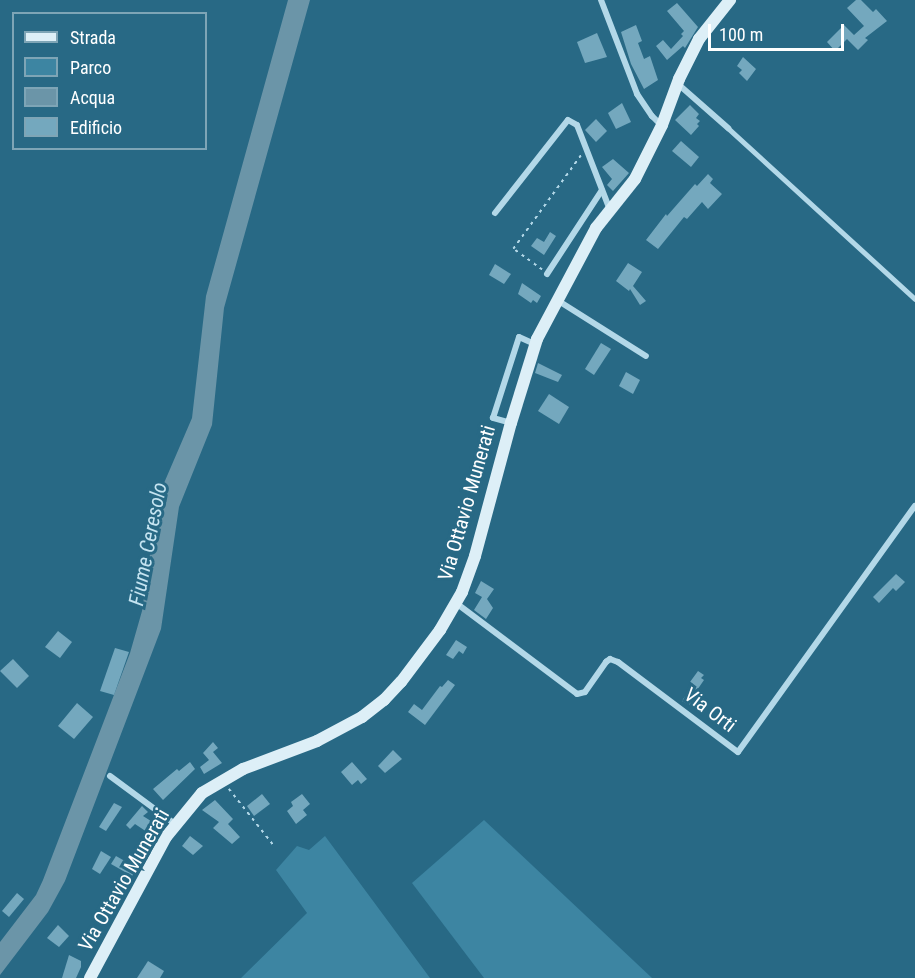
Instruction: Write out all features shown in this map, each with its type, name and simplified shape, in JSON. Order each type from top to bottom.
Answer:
[{"type":"street","points":[[601,0],[637,94],[652,116],[662,125]]},
{"type":"street","name":"Via Ottavio Munerati","points":[[90,978],[175,824],[202,793],[222,780],[339,731],[376,706],[401,682],[420,658],[456,603],[475,556],[535,344],[556,299],[597,228],[635,179],[662,125],[677,83],[699,39],[730,0]]},
{"type":"street","points":[[677,83],[728,128]]},
{"type":"street","points":[[495,213],[565,122],[571,120],[577,125],[610,211]]},
{"type":"street","points":[[547,274],[602,190]]},
{"type":"street","points":[[556,299],[646,356]]},
{"type":"street","points":[[511,423],[493,418],[519,337],[535,344]]},
{"type":"street","name":"Via Orti","points":[[456,603],[577,694],[585,692],[610,659],[618,662],[738,752],[915,506]]},
{"type":"street","points":[[110,776],[175,824]]},
{"type":"lane","points":[[728,128],[915,299]]},
{"type":"path","points":[[547,274],[513,249],[576,160],[587,151]]},
{"type":"path","points":[[222,780],[275,848]]},
{"type":"green space","points":[[484,820],[652,978],[484,978],[412,883]]},
{"type":"green space","points":[[325,836],[430,978],[241,978],[307,913],[276,870],[297,846],[309,850]]},
{"type":"water","points":[[288,0],[310,0],[224,308],[212,425],[179,507],[161,629],[65,881],[48,912],[0,975],[0,942],[36,895],[43,880],[130,653],[142,611],[158,497],[192,418],[206,296]]},
{"type":"building","points":[[856,0],[861,0],[873,12],[876,9],[887,21],[865,38],[868,40],[858,50],[847,39],[835,51],[827,42],[844,25],[854,35],[864,26],[847,8]]},
{"type":"building","points":[[677,3],[698,27],[685,48],[683,46],[667,60],[656,46],[663,40],[671,49],[683,36],[681,34],[684,31],[667,11]]},
{"type":"building","points":[[636,25],[642,41],[638,43],[644,59],[650,56],[658,80],[644,89],[631,64],[621,32]]},
{"type":"building","points":[[597,33],[607,57],[585,63],[577,42]]},
{"type":"building","points":[[743,57],[756,69],[747,81],[739,73],[742,70],[737,66]]},
{"type":"building","points":[[622,103],[631,122],[616,129],[608,113]]},
{"type":"building","points":[[690,105],[699,114],[696,118],[700,121],[697,124],[699,126],[691,135],[675,120]]},
{"type":"building","points":[[596,119],[607,131],[596,142],[585,130]]},
{"type":"building","points":[[681,141],[699,157],[691,167],[672,151]]},
{"type":"building","points":[[613,159],[629,173],[613,191],[607,185],[612,179],[602,167]]},
{"type":"building","points":[[708,174],[713,179],[710,183],[722,194],[708,209],[702,202],[687,219],[684,217],[658,249],[646,240],[666,214],[667,216],[695,184],[697,186]]},
{"type":"building","points":[[550,232],[556,236],[544,255],[531,246],[537,238],[544,242]]},
{"type":"building","points":[[628,263],[642,272],[633,286],[646,301],[640,305],[630,289],[629,291],[616,281]]},
{"type":"building","points":[[495,264],[511,274],[504,284],[489,275]]},
{"type":"building","points":[[522,283],[541,296],[537,303],[533,300],[531,303],[518,294]]},
{"type":"building","points":[[601,343],[611,349],[594,375],[585,369]]},
{"type":"building","points":[[538,363],[562,375],[558,382],[535,373]]},
{"type":"building","points":[[626,372],[640,380],[633,394],[619,386]]},
{"type":"building","points":[[549,394],[569,407],[559,424],[538,411]]},
{"type":"building","points":[[896,574],[905,582],[896,591],[893,588],[879,603],[873,597]]},
{"type":"building","points":[[481,581],[494,589],[487,599],[493,608],[486,619],[474,610],[482,597],[475,593]]},
{"type":"building","points":[[58,631],[72,642],[60,658],[45,647]]},
{"type":"building","points":[[456,640],[467,647],[463,654],[459,651],[453,659],[446,655]]},
{"type":"building","points":[[115,648],[129,652],[114,695],[100,691]]},
{"type":"building","points":[[13,659],[29,676],[17,688],[0,671]]},
{"type":"building","points":[[698,671],[704,675],[701,678],[704,680],[693,696],[697,699],[692,707],[682,701],[693,684],[690,682]]},
{"type":"building","points":[[448,680],[455,685],[425,725],[408,712],[414,704],[422,710],[440,686],[442,687]]},
{"type":"building","points":[[77,703],[93,717],[74,739],[58,726]]},
{"type":"building","points":[[213,742],[218,748],[213,752],[222,763],[204,774],[200,767],[209,760],[203,753]]},
{"type":"building","points":[[393,750],[402,759],[385,773],[378,766]]},
{"type":"building","points":[[190,762],[195,769],[163,800],[153,789],[177,769],[179,771]]},
{"type":"building","points":[[352,762],[367,779],[361,784],[358,780],[352,785],[341,772]]},
{"type":"building","points":[[262,794],[270,804],[254,816],[247,806]]},
{"type":"building","points":[[302,794],[310,804],[303,810],[307,815],[296,824],[287,811],[293,806],[291,802]]},
{"type":"building","points":[[215,800],[233,819],[228,824],[240,837],[232,844],[213,828],[219,822],[202,810]]},
{"type":"building","points":[[114,803],[122,807],[106,831],[99,827]]},
{"type":"building","points":[[142,806],[148,812],[143,816],[162,828],[156,838],[135,824],[130,829],[126,825]]},
{"type":"building","points":[[190,836],[203,846],[193,855],[182,846]]},
{"type":"building","points":[[101,851],[111,857],[100,874],[92,869]]},
{"type":"building","points":[[116,856],[137,868],[132,876],[111,864]]},
{"type":"building","points":[[17,893],[24,899],[9,917],[2,911]]},
{"type":"building","points":[[58,925],[69,936],[59,947],[47,938]]},
{"type":"building","points":[[69,955],[81,961],[81,967],[76,978],[62,978]]},
{"type":"building","points":[[148,961],[164,971],[160,978],[137,978]]},
{"type":"water label","name":"Fiume Ceresolo","points":[[148,544]]}]
